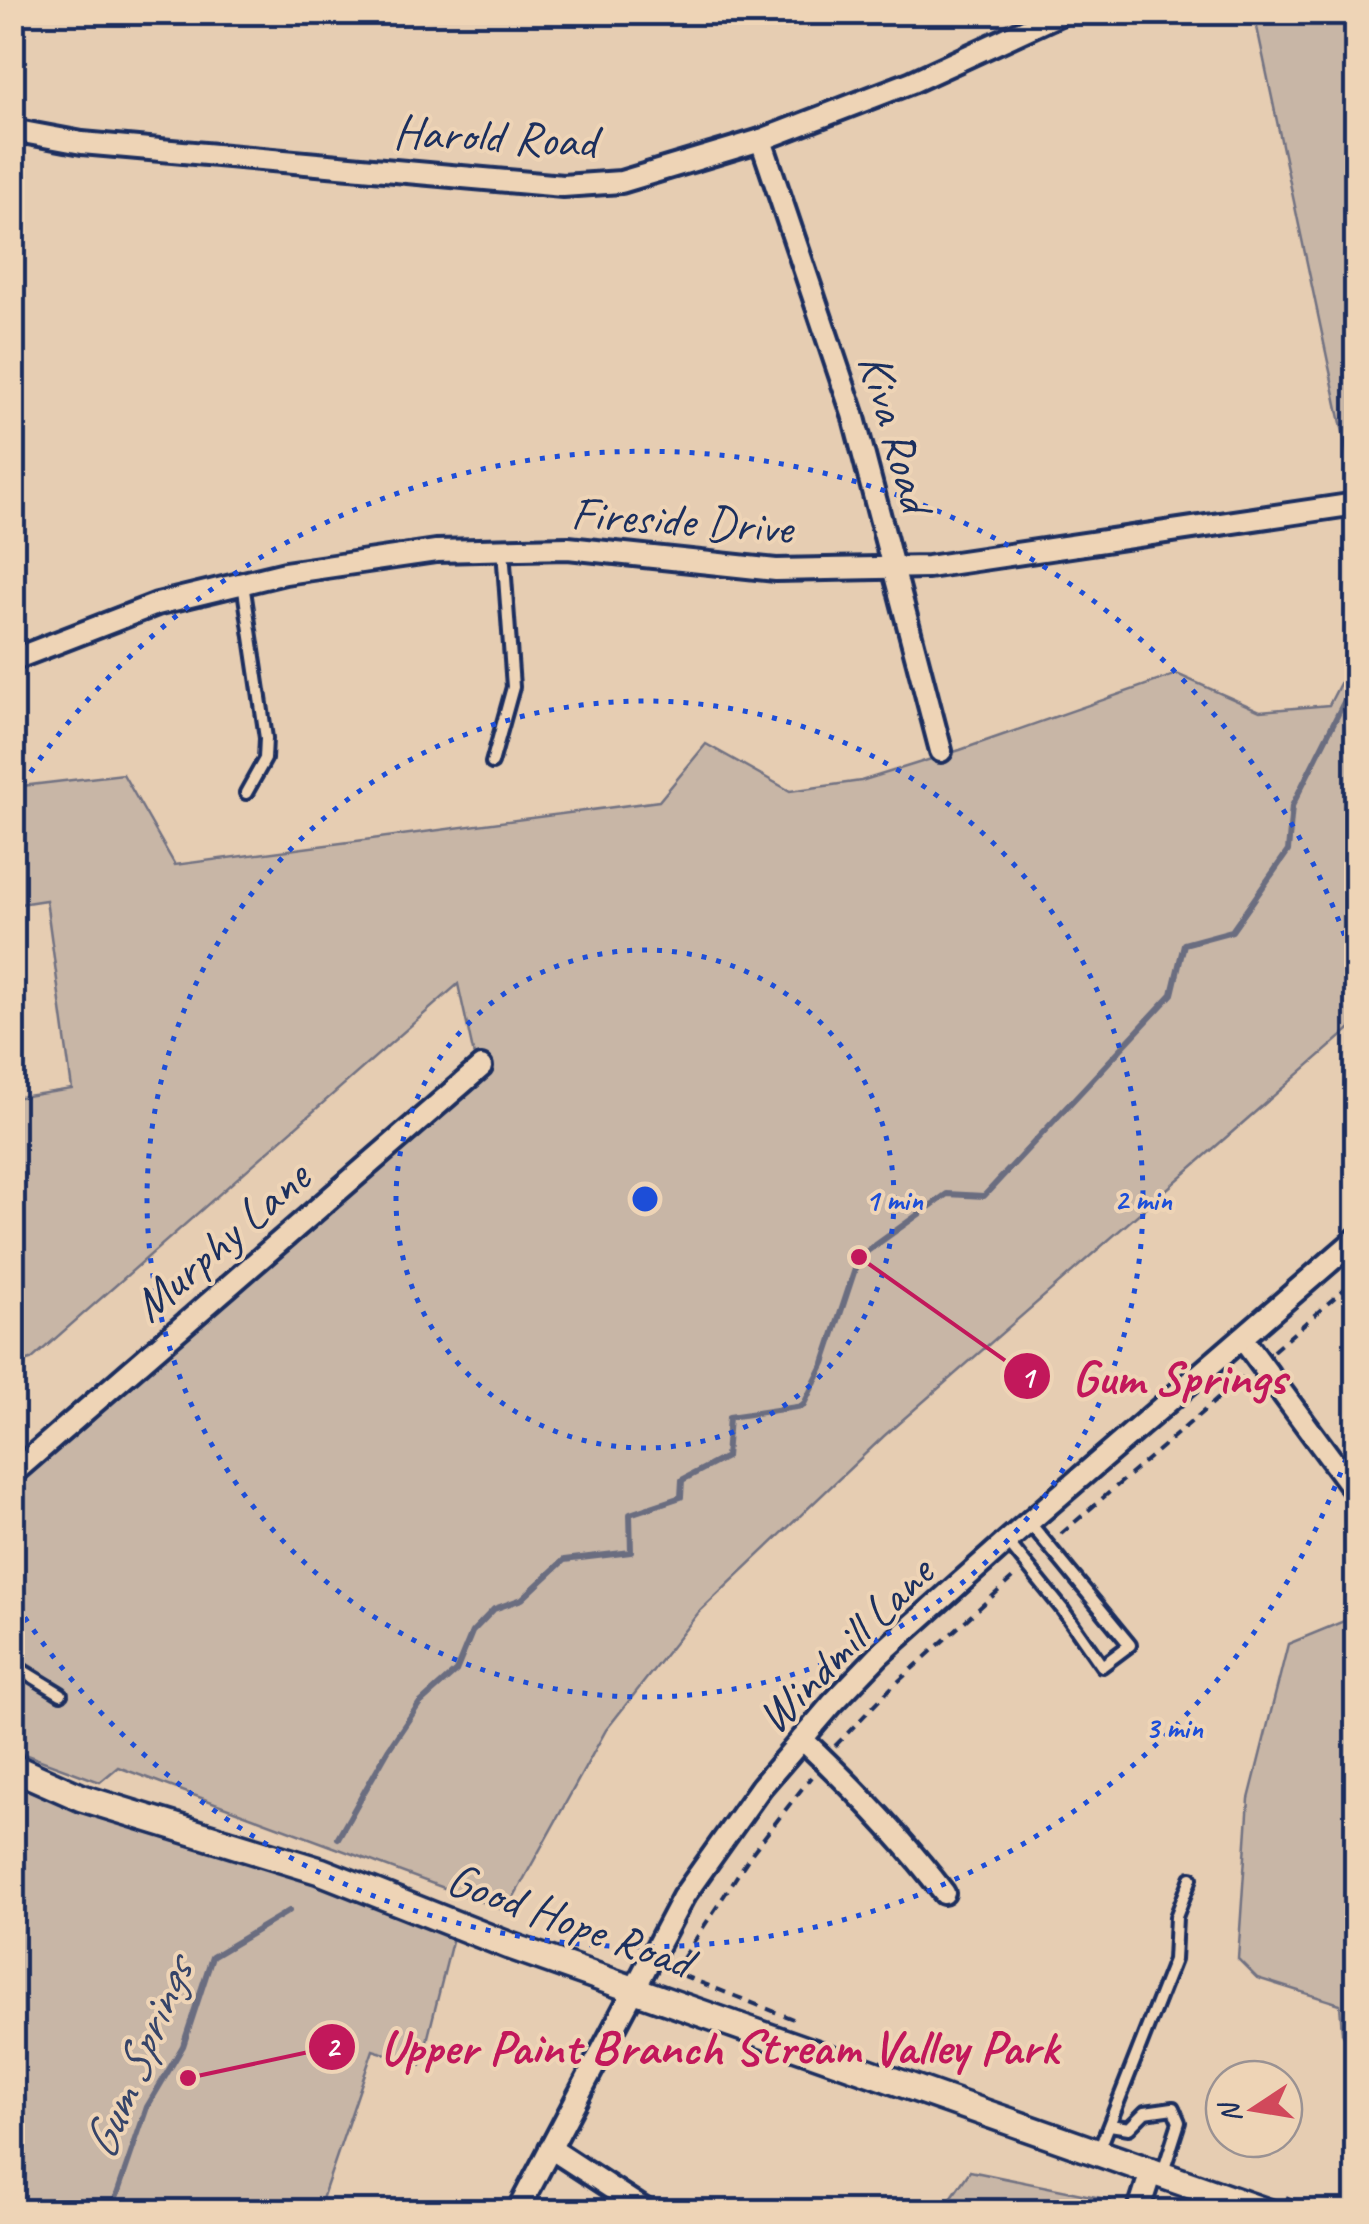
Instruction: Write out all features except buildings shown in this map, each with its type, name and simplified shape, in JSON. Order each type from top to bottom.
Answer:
[{"type":"street","name":"Harold Road","points":[[12,130],[82,143],[564,186],[621,182],[761,140],[912,82],[1064,12]]},
{"type":"street","name":"Kiva Road","points":[[761,140],[854,414],[941,751]]},
{"type":"street","name":"Fireside Drive","points":[[12,660],[157,604],[286,573],[436,551],[568,548],[776,570],[928,567],[1356,504]]},
{"type":"street","name":"Murphy Lane","points":[[12,1474],[481,1067]]},
{"type":"street","name":"Windmill Lane","points":[[516,2212],[683,1897],[761,1788],[802,1739],[879,1655],[1356,1239]]},
{"type":"street","points":[[1242,1338],[1356,1492]]},
{"type":"street","points":[[802,1739],[901,1838],[944,1893]]},
{"type":"street","name":"Good Hope Road","points":[[12,1768],[82,1798],[320,1871],[510,1946],[1268,2212]]},
{"type":"street","points":[[550,2148],[648,2212]]},
{"type":"street","points":[[1138,2212],[1158,2171]]},
{"type":"lane","points":[[492,763],[514,687],[503,550]]},
{"type":"lane","points":[[243,584],[266,738],[265,758],[246,793]]},
{"type":"lane","points":[[1007,1541],[1102,1666],[1130,1644],[1029,1522]]},
{"type":"lane","points":[[12,1664],[60,1694]]},
{"type":"lane","points":[[1097,2154],[1174,1960],[1176,1917],[1192,1878]]},
{"type":"lane","points":[[1110,2125],[1128,2128],[1146,2112],[1173,2108],[1178,2122],[1158,2171]]},
{"type":"path","points":[[1048,1546],[1356,1279]]},
{"type":"path","points":[[674,1972],[752,1853],[824,1760],[891,1688],[1028,1564]]},
{"type":"shaded area","points":[[1254,13],[1356,13],[1356,494]]},
{"type":"shaded area","points":[[1356,652],[1356,1024],[884,1436],[699,1612],[606,1730],[506,1911],[118,1767],[100,1782],[13,1750],[13,1488],[480,1083],[458,984],[31,1360],[17,1364],[13,1371],[13,1098],[72,1089],[46,900],[13,905],[13,805],[22,786],[123,774],[175,865],[659,801],[706,744],[790,791],[861,781],[1177,674],[1260,711],[1329,705]]},
{"type":"shaded area","points":[[1356,1616],[1356,2059],[1342,2033],[1340,2004],[1257,1978],[1238,1959],[1249,1799],[1288,1644]]},
{"type":"shaded area","points":[[12,1767],[454,1933],[421,2065],[373,2050],[318,2211],[13,2211]]},
{"type":"shaded area","points":[[970,2171],[1111,2200],[1110,2211],[942,2211]]},
{"type":"waterway","name":"Gum Springs","points":[[338,1838],[419,1704],[456,1671],[472,1632],[494,1609],[522,1599],[564,1560],[631,1552],[630,1514],[681,1497],[682,1480],[726,1457],[729,1417],[803,1406],[824,1363],[859,1257],[947,1194],[984,1196],[1172,994],[1184,944],[1232,931],[1288,851],[1292,806],[1356,678]]},
{"type":"waterway","name":"Gum Springs","points":[[111,2212],[147,2107],[183,2046],[212,1957],[289,1911]]},
{"type":"place","name":"Gum Springs","points":[[859,1257]]},
{"type":"place","name":"Upper Paint Branch Stream Valley Park","points":[[188,2078]]}]
